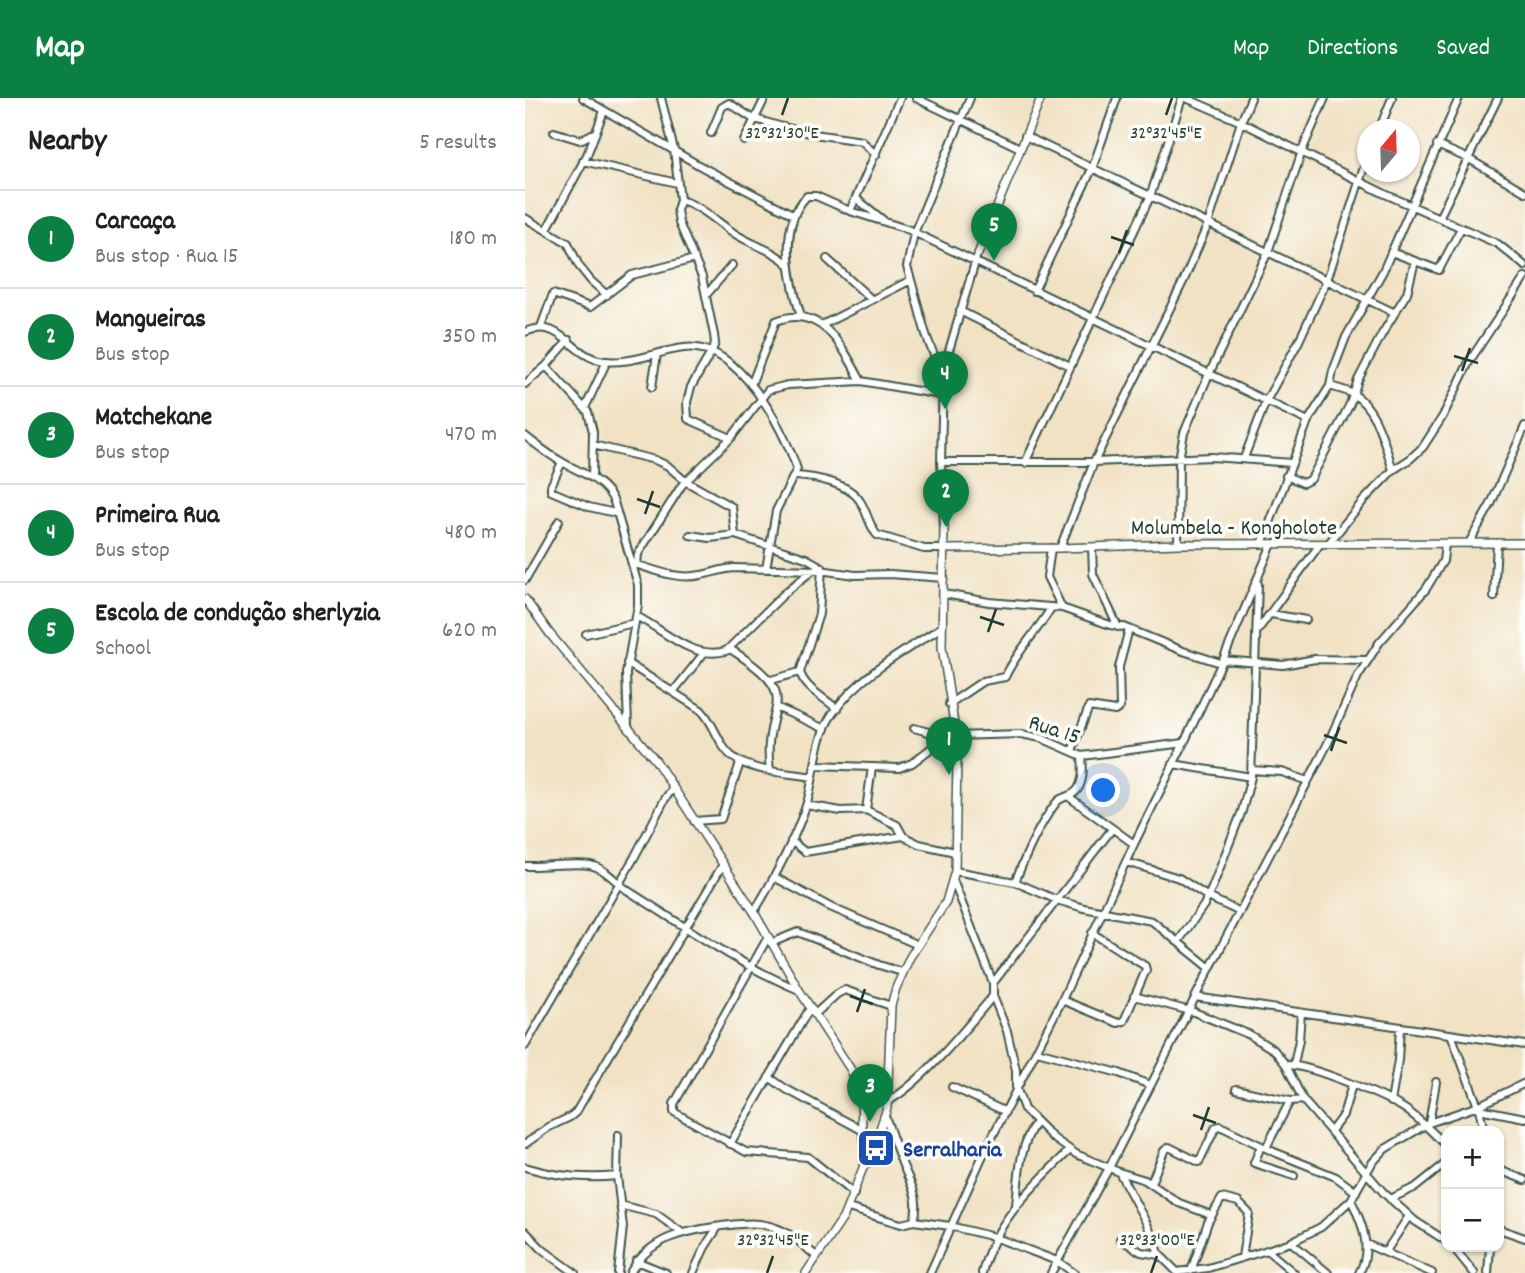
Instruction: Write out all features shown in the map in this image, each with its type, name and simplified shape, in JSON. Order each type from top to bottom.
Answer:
[{"type":"street","points":[[583,98],[710,172],[795,215]]},
{"type":"street","points":[[661,98],[674,150],[680,200],[677,210],[681,231],[695,259],[707,294],[715,343],[691,387],[686,415],[688,419],[731,438]]},
{"type":"street","points":[[744,141],[765,98]]},
{"type":"street","points":[[850,211],[900,98]]},
{"type":"street","points":[[915,98],[1020,148]]},
{"type":"street","points":[[943,372],[934,358],[907,267],[914,233],[970,98]]},
{"type":"street","points":[[806,1273],[848,1208],[863,1168],[869,1161],[885,1116],[887,1102],[891,1006],[902,972],[946,902],[955,871],[955,733],[944,670],[942,627],[943,372],[977,258],[1041,98]]},
{"type":"street","points":[[1034,291],[1092,169],[1117,98]]},
{"type":"street","points":[[1024,463],[1150,197],[1184,98],[1302,151],[1357,180]]},
{"type":"street","points":[[1060,548],[1094,462],[1152,347],[1208,224],[1251,98]]},
{"type":"street","points":[[1178,544],[1179,459],[1184,433],[1209,374],[1268,253],[1302,151],[1325,98]]},
{"type":"street","points":[[1383,119],[1392,98]]},
{"type":"street","points":[[1262,544],[1308,421],[1330,386],[1342,349],[1391,251],[1459,98]]},
{"type":"street","points":[[1439,219],[1498,98]]},
{"type":"street","points":[[711,133],[722,107],[729,103],[757,119],[814,134],[862,141],[876,155]]},
{"type":"street","points":[[547,229],[583,161],[604,111]]},
{"type":"street","points":[[554,132],[580,139],[596,132]]},
{"type":"street","points":[[1025,136],[1395,313]]},
{"type":"street","points":[[1437,145],[1469,159],[1525,192]]},
{"type":"street","points":[[583,161],[677,183]]},
{"type":"street","points":[[1244,458],[1266,401],[1299,341],[1327,280],[1358,182]]},
{"type":"street","points":[[1360,182],[1498,244],[1525,266]]},
{"type":"street","points":[[801,316],[789,276],[789,265],[795,215],[800,204],[811,195],[977,258],[1034,291],[1308,421]]},
{"type":"street","points":[[857,199],[886,222]]},
{"type":"street","points":[[680,200],[691,204],[739,237],[775,253],[789,265]]},
{"type":"street","points":[[525,218],[568,243],[579,266],[607,295]]},
{"type":"street","points":[[1391,251],[1439,271],[1461,228]]},
{"type":"street","points":[[541,327],[553,294],[590,307],[632,275],[695,259]]},
{"type":"street","points":[[827,259],[871,299]]},
{"type":"street","points":[[1286,476],[1303,483],[1311,479],[1354,394],[1358,380],[1407,293],[1415,261]]},
{"type":"street","points":[[707,294],[732,265]]},
{"type":"street","points":[[1258,629],[1324,544],[1393,470],[1423,447],[1443,416],[1469,362],[1525,277]]},
{"type":"street","points":[[822,325],[911,280]]},
{"type":"street","points":[[960,311],[1070,366]]},
{"type":"street","points":[[751,385],[776,321],[801,316],[822,325],[840,345],[861,381]]},
{"type":"street","points":[[525,332],[541,327],[569,340],[588,355],[607,361],[687,347],[712,351],[741,373],[773,416],[797,469],[776,511],[766,569]]},
{"type":"street","points":[[525,384],[546,366],[569,340]]},
{"type":"street","points":[[652,387],[657,354]]},
{"type":"street","points":[[585,408],[607,361]]},
{"type":"street","points":[[546,366],[590,417],[592,478]]},
{"type":"street","points":[[635,564],[638,554],[673,496],[685,481],[731,438],[760,399],[774,387],[861,381],[941,395]]},
{"type":"street","points":[[1330,386],[1354,394],[1376,422],[1393,470]]},
{"type":"street","points":[[1469,543],[1491,504],[1525,426]]},
{"type":"street","points":[[525,436],[562,462],[592,478],[609,492],[614,502],[615,513],[635,564],[638,585],[627,663],[628,726]]},
{"type":"street","points":[[593,445],[655,460],[668,466],[685,481],[732,507],[735,535]]},
{"type":"street","points":[[941,462],[1244,458],[1292,463]]},
{"type":"street","points":[[562,462],[551,491],[589,507],[615,513]]},
{"type":"street","points":[[795,476],[817,479],[851,492],[860,500],[877,535],[924,549],[944,549]]},
{"type":"street","points":[[525,580],[559,521]]},
{"type":"street","points":[[690,535],[710,538],[735,535],[817,563],[823,571],[819,614],[800,671],[803,680],[837,709]]},
{"type":"street","points":[[1494,597],[1497,543]]},
{"type":"street","name":"Molumbela - Kongholote","points":[[944,549],[1178,544],[1525,543]]},
{"type":"street","points":[[930,1273],[1004,1111],[1062,1000],[1101,912],[1222,662],[1272,544]]},
{"type":"street","points":[[1051,1273],[1109,1168],[1308,781],[1366,660],[1426,589],[1443,561],[1445,544]]},
{"type":"street","points":[[1092,547],[1093,575],[1118,626]]},
{"type":"street","points":[[1051,548],[1047,577],[1062,608]]},
{"type":"street","points":[[635,564],[676,576],[702,575],[727,569],[766,569],[944,578]]},
{"type":"street","points":[[586,634],[635,619],[658,627],[681,644],[704,653],[730,649],[787,591],[813,570]]},
{"type":"street","points":[[1178,942],[1208,897],[1242,811],[1251,773],[1258,578]]},
{"type":"street","points":[[944,594],[989,602],[1062,608],[1222,662],[1283,665],[1315,659],[1366,660]]},
{"type":"street","points":[[525,599],[550,634],[628,726],[673,788],[754,912],[858,1084],[862,1130],[869,1161]]},
{"type":"street","points":[[949,704],[983,681],[1005,677],[1012,661],[1035,634],[1051,608]]},
{"type":"street","points":[[1271,614],[1306,620]]},
{"type":"street","points":[[754,912],[774,877],[806,805],[825,729],[837,709],[878,669],[942,627]]},
{"type":"street","points":[[1072,751],[1089,706],[1115,710],[1120,707],[1119,667],[1129,629]]},
{"type":"street","points":[[730,649],[762,671],[771,680],[778,695],[778,708],[768,741],[770,770]]},
{"type":"street","points":[[673,692],[704,653]]},
{"type":"street","points":[[627,663],[704,713],[723,747],[740,764],[813,777]]},
{"type":"street","points":[[771,680],[800,671]]},
{"type":"street","points":[[778,708],[825,729]]},
{"type":"street","points":[[913,728],[946,737]]},
{"type":"street","points":[[815,765],[894,769],[955,733]]},
{"type":"street","name":"Rua 15","points":[[955,733],[1021,734],[1041,738],[1082,756],[1184,743]]},
{"type":"street","points":[[1015,882],[1032,843],[1055,804],[1061,798],[1069,797],[1078,788],[1082,779],[1082,756]]},
{"type":"street","points":[[694,821],[721,819],[740,764]]},
{"type":"street","points":[[1173,764],[1251,773],[1282,772],[1308,781]]},
{"type":"street","points":[[866,810],[872,767]]},
{"type":"street","points":[[525,1046],[673,788]]},
{"type":"street","points":[[1069,797],[1134,844]]},
{"type":"street","points":[[806,805],[866,810],[897,825],[904,836],[919,844],[955,852]]},
{"type":"street","points":[[993,983],[1112,829]]},
{"type":"street","points":[[791,841],[805,852],[904,836]]},
{"type":"street","points":[[1126,862],[1179,878],[1208,897],[1240,912]]},
{"type":"street","points":[[525,866],[592,865],[606,873],[618,885],[685,927],[799,990]]},
{"type":"street","points":[[525,1144],[576,1112],[722,866]]},
{"type":"street","points":[[955,871],[1015,882],[1057,900],[1101,912],[1153,921],[1210,968]]},
{"type":"street","points":[[774,877],[830,907],[918,945]]},
{"type":"street","points":[[953,880],[993,983],[993,996],[1012,1049],[1016,1087],[1024,1109],[1069,1150],[1151,1183],[1179,1203],[1211,1215]]},
{"type":"street","points":[[854,1194],[808,1157],[752,1154],[679,1115],[673,1109],[770,940],[798,932],[902,972]]},
{"type":"street","points":[[1062,1000],[1118,1023],[1124,1021],[1146,966],[1092,933]]},
{"type":"street","points":[[730,1144],[812,1011],[845,990],[891,1006]]},
{"type":"street","points":[[887,1102],[912,1084],[993,996]]},
{"type":"street","points":[[1134,996],[1189,1012],[1250,1035],[1290,1065],[1391,1101],[1428,1124],[1441,1139]]},
{"type":"street","points":[[1195,998],[1525,1045]]},
{"type":"street","points":[[1301,1013],[1299,1040],[1290,1065],[1303,1100],[1390,1199],[1441,1238]]},
{"type":"street","points":[[1391,1101],[1400,1028]]},
{"type":"street","points":[[1451,1034],[1483,1126]]},
{"type":"street","points":[[1037,1051],[1119,1073],[1150,1085]]},
{"type":"street","points":[[769,1077],[862,1130]]},
{"type":"street","points":[[1428,1124],[1436,1082]]},
{"type":"street","points":[[1119,1172],[1147,1223],[1160,1255],[1177,1273],[1191,1271],[1291,1242],[1328,1222],[1351,1200],[1372,1163],[1385,1149],[1428,1124],[1478,1108],[1525,1083]]},
{"type":"street","points":[[1331,1130],[1343,1115],[1352,1085]]},
{"type":"street","points":[[952,1087],[1004,1111]]},
{"type":"street","points":[[1236,1089],[1290,1101],[1303,1100]]},
{"type":"street","points":[[1290,1101],[1254,1163],[1294,1176]]},
{"type":"street","points":[[1478,1108],[1525,1118]]},
{"type":"street","points":[[885,1116],[916,1195],[917,1210],[914,1222]]},
{"type":"street","points":[[1016,1205],[1023,1152],[1036,1122]]},
{"type":"street","points":[[1151,1183],[1164,1151],[1169,1147],[1199,1162],[1217,1126],[1336,1177],[1356,1192]]},
{"type":"street","points":[[618,1135],[617,1176],[623,1243],[618,1273]]},
{"type":"street","points":[[982,1273],[994,1237],[1016,1205],[1069,1150]]},
{"type":"street","points":[[525,1167],[562,1175],[617,1176]]},
{"type":"street","points":[[1390,1199],[1416,1187],[1441,1167]]},
{"type":"street","points":[[1504,1172],[1525,1180]]},
{"type":"street","points":[[1191,1271],[1211,1215],[1222,1198],[1238,1202],[1250,1214],[1242,1256]]},
{"type":"street","points":[[1351,1200],[1366,1244],[1364,1263],[1359,1273]]},
{"type":"street","points":[[620,1205],[656,1214],[681,1232]]},
{"type":"street","points":[[848,1208],[901,1224],[914,1222],[950,1226],[994,1237],[1057,1261],[1075,1273]]},
{"type":"street","points":[[1386,1251],[1409,1216]]},
{"type":"street","points":[[630,1273],[636,1261],[644,1254],[681,1232],[748,1223],[774,1227],[816,1256]]},
{"type":"street","points":[[693,1273],[718,1227]]},
{"type":"street","points":[[525,1231],[566,1271],[575,1273]]},
{"type":"street","points":[[1504,1231],[1525,1238]]},
{"type":"street","points":[[1120,1239],[1141,1252],[1160,1255]]},
{"type":"street","points":[[1291,1242],[1328,1273]]},
{"type":"street","points":[[1366,1244],[1432,1273]]},
{"type":"street","points":[[1267,1250],[1294,1273]]},
{"type":"street","points":[[1457,1252],[1472,1270],[1463,1273]]},
{"type":"street","points":[[1488,1273],[1490,1252]]},
{"type":"street","points":[[636,1261],[666,1273]]},
{"type":"place","name":"Escola de condução sherlyzia","points":[[994,261]]},
{"type":"place","name":"Primeira Rua","points":[[945,409]]},
{"type":"place","name":"Mangueiras","points":[[946,527]]},
{"type":"place","name":"Carcaça","points":[[949,775]]},
{"type":"place","name":"Matchekane","points":[[870,1122]]},
{"type":"place","name":"Serralharia","points":[[876,1148]]}]
